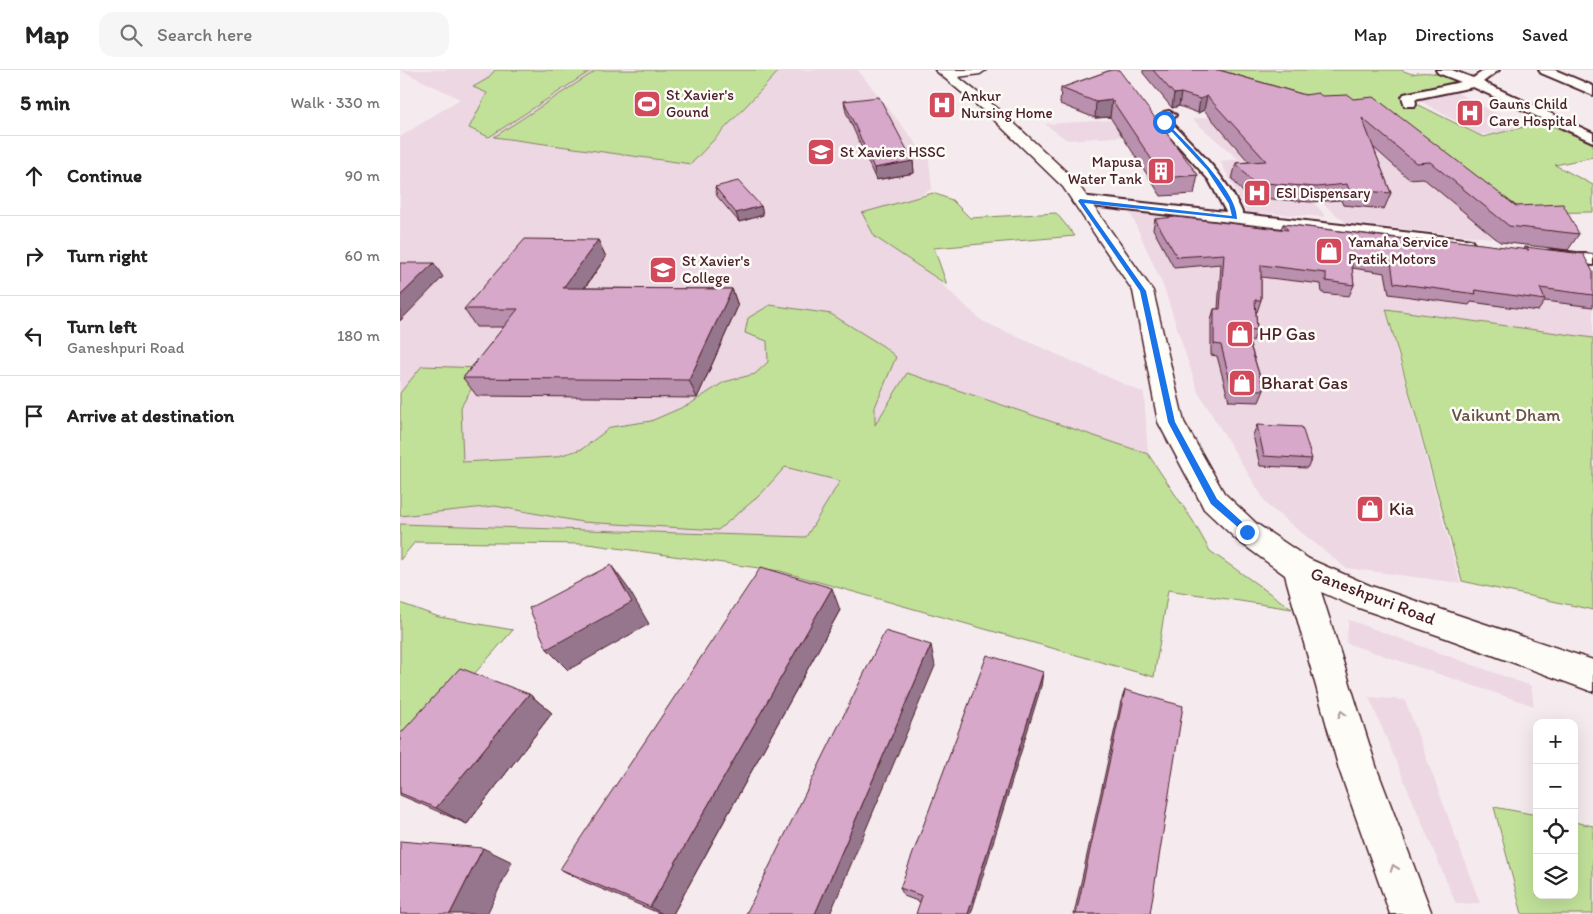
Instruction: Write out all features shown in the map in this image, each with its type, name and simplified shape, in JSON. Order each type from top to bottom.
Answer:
[{"type":"street","points":[[944,72],[980,70]]},
{"type":"street","points":[[1442,70],[1593,138]]},
{"type":"street","points":[[1410,103],[1408,97],[1474,83],[1493,70]]},
{"type":"street","points":[[1545,70],[1593,91]]},
{"type":"street","points":[[1563,70],[1577,72]]},
{"type":"street","name":"Ganeshpuri Road","points":[[944,72],[997,115],[1069,184],[1143,291],[1171,422],[1214,501],[1247,532],[1298,568],[1364,597],[1447,624],[1593,676]]},
{"type":"street","points":[[1169,115],[1164,122],[1208,169],[1231,204],[1236,218]]},
{"type":"street","points":[[1080,201],[1481,246]]},
{"type":"street","points":[[1540,253],[1593,260]]},
{"type":"street","points":[[1298,568],[1358,769],[1411,914]]},
{"type":"shaded area","name":"St Xavier's College","points":[[400,70],[858,70],[929,160],[932,189],[872,220],[982,321],[1144,393],[1148,454],[907,373],[806,537],[400,524],[400,137],[460,99]]},
{"type":"shaded area","name":"Gauns Child Care Hospital","points":[[1456,92],[1525,128],[1480,135],[1417,99]]},
{"type":"shaded area","points":[[1353,100],[1548,244],[1346,223],[1294,179],[1326,217],[1247,212],[1220,161],[1250,158],[1238,159],[1192,119]]},
{"type":"shaded area","points":[[1147,118],[1161,134],[1067,140],[1045,124]]},
{"type":"shaded area","points":[[1130,212],[1593,268],[1593,338],[1385,309],[1460,583],[1346,568],[1268,506],[1198,392],[1164,288]]},
{"type":"shaded area","points":[[1349,620],[1531,686],[1534,706],[1346,643]]},
{"type":"shaded area","points":[[1369,697],[1405,700],[1480,903],[1456,904]]},
{"type":"green space","points":[[495,70],[592,70],[489,137],[469,128],[487,93],[473,87],[487,79]]},
{"type":"green space","name":"St Xavier's Gound","points":[[597,70],[780,70],[691,164],[494,137]]},
{"type":"green space","points":[[1189,70],[1401,70],[1412,74],[1431,73],[1450,78],[1463,83],[1401,96],[1483,137],[1544,122],[1593,144],[1593,157],[1555,165],[1593,185],[1593,212],[1518,213],[1369,111]]},
{"type":"green space","points":[[933,193],[952,200],[970,218],[1056,213],[1075,236],[934,248],[947,285],[875,237],[862,213]]},
{"type":"green space","points":[[770,305],[831,314],[883,346],[896,357],[875,407],[875,425],[907,373],[1148,454],[1193,521],[1210,551],[1292,609],[1168,590],[1154,677],[780,571],[588,544],[415,542],[400,560],[400,524],[806,537],[840,481],[785,467],[760,495],[718,530],[582,522],[495,506],[400,516],[400,393],[422,366],[483,368],[461,407],[463,462],[555,457],[582,449],[611,427],[651,421],[690,404],[724,382],[755,374],[768,362],[767,341],[745,333],[748,318]]},
{"type":"green space","name":"Vaikunt Dham","points":[[1386,309],[1593,338],[1593,610],[1462,581]]},
{"type":"green space","points":[[400,603],[439,617],[513,630],[400,758]]},
{"type":"green space","points":[[1494,807],[1533,814],[1533,899],[1578,899],[1578,823],[1593,826],[1593,914],[1522,914]]},
{"type":"building","points":[[1111,70],[1119,70],[1198,175],[1164,178],[1112,100],[1096,102],[1061,88]]},
{"type":"building","points":[[1153,70],[1219,70],[1305,95],[1318,93],[1322,96],[1348,95],[1353,99],[1374,97],[1516,206],[1563,204],[1579,234],[1509,226],[1430,162],[1416,163],[1362,118],[1391,193],[1349,190],[1347,184],[1316,187],[1252,182],[1236,163],[1266,161],[1207,96],[1200,99],[1181,93],[1174,94]]},
{"type":"building","points":[[879,97],[913,161],[874,168],[844,101]]},
{"type":"building","points":[[738,181],[761,206],[736,213],[715,187]]},
{"type":"building","points":[[1176,217],[1288,230],[1283,224],[1435,243],[1434,238],[1529,250],[1525,247],[1583,254],[1593,272],[1593,295],[1540,288],[1545,300],[1475,290],[1476,294],[1394,283],[1391,262],[1351,257],[1354,285],[1326,281],[1326,273],[1261,265],[1261,300],[1255,300],[1257,330],[1245,329],[1264,390],[1232,389],[1221,345],[1214,344],[1214,309],[1220,309],[1224,254],[1177,257],[1155,219]]},
{"type":"building","points":[[525,239],[598,240],[563,288],[732,289],[689,380],[463,378],[518,309],[464,309]]},
{"type":"building","points":[[400,263],[434,263],[400,296]]},
{"type":"building","points":[[1257,425],[1302,427],[1312,459],[1264,456]]},
{"type":"building","points":[[611,565],[632,602],[547,649],[529,608]]},
{"type":"building","points":[[761,567],[832,588],[650,907],[560,869]]},
{"type":"building","points":[[885,631],[931,645],[815,914],[746,914]]},
{"type":"building","points":[[987,655],[1043,672],[968,914],[916,914],[922,896],[900,888]]},
{"type":"building","points":[[460,668],[529,694],[436,808],[400,793],[400,734]]},
{"type":"building","points":[[1125,690],[1183,706],[1150,914],[1076,914]]},
{"type":"building","points":[[400,841],[483,848],[450,914],[400,914]]},
{"type":"place","name":"St Xavier's Gound","points":[[647,104]]},
{"type":"place","name":"Ankur Nursing Home","points":[[942,105]]},
{"type":"place","name":"Gauns Child Care Hospital","points":[[1470,113]]},
{"type":"place","name":"St Xaviers HSSC","points":[[821,152]]},
{"type":"place","name":"Mapusa Water Tank","points":[[1161,171]]},
{"type":"place","name":"ESI Dispensary","points":[[1257,193]]},
{"type":"place","name":"Yamaha Service Pratik Motors","points":[[1329,251]]},
{"type":"place","name":"St Xavier's College","points":[[663,270]]},
{"type":"place","name":"HP Gas","points":[[1240,334]]},
{"type":"place","name":"Bharat Gas","points":[[1242,383]]},
{"type":"place","name":"Kia","points":[[1370,509]]},
{"type":"route","points":[[1164,122],[1208,169],[1231,204],[1236,218],[1080,201],[1143,291],[1171,422],[1214,501],[1247,532]]}]
